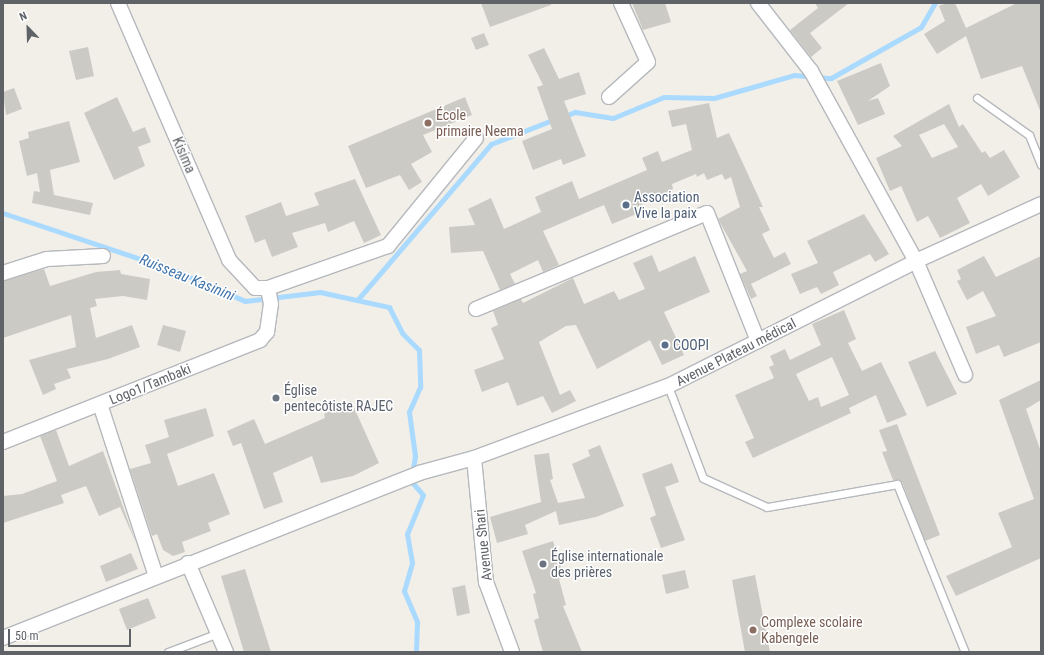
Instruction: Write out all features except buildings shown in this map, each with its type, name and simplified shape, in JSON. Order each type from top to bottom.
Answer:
[{"type":"street","name":"Kisima","points":[[118,3],[229,260],[255,288],[269,296]]},
{"type":"street","points":[[609,97],[648,62],[621,3]]},
{"type":"street","points":[[758,3],[811,71],[818,88],[916,260],[966,375]]},
{"type":"street","points":[[269,296],[388,246],[476,138]]},
{"type":"street","name":"Avenue Plateau médical","points":[[3,638],[188,563],[419,473],[474,458],[668,386],[916,260],[1041,204]]},
{"type":"street","points":[[476,309],[707,213],[758,341]]},
{"type":"street","points":[[3,273],[47,259],[103,256]]},
{"type":"street","name":"Logo1/Tambaki","points":[[3,442],[260,340],[267,332],[269,296]]},
{"type":"street","points":[[100,404],[156,576]]},
{"type":"street","name":"Avenue Shari","points":[[474,458],[486,582],[512,652]]},
{"type":"street","points":[[188,563],[226,652]]},
{"type":"lane","points":[[977,98],[1029,135],[1041,165]]},
{"type":"lane","points":[[668,386],[703,478],[767,507],[897,484],[965,652]]},
{"type":"lane","points":[[168,652],[218,633]]},
{"type":"waterway","points":[[565,116],[575,112],[613,118],[664,97],[714,98],[794,75],[831,78],[921,27],[935,3]]},
{"type":"waterway","points":[[359,298],[491,144],[555,119]]},
{"type":"waterway","name":"Ruisseau Kasinini","points":[[3,213],[176,271],[245,301],[320,292],[389,307],[402,333],[419,350],[420,387],[409,412],[415,456],[411,481],[423,495],[407,534],[412,563],[404,591],[417,622],[416,652]]},
{"type":"place","name":"École primaire Neema","points":[[428,123]]},
{"type":"place","name":"Association Vive la paix","points":[[626,205]]},
{"type":"place","name":"COOPI","points":[[665,345]]},
{"type":"place","name":"Église pentecôtiste RAJEC","points":[[276,398]]},
{"type":"place","name":"Église internationale des prières","points":[[543,564]]},
{"type":"place","name":"Complexe scolaire Kabengele","points":[[753,630]]}]
